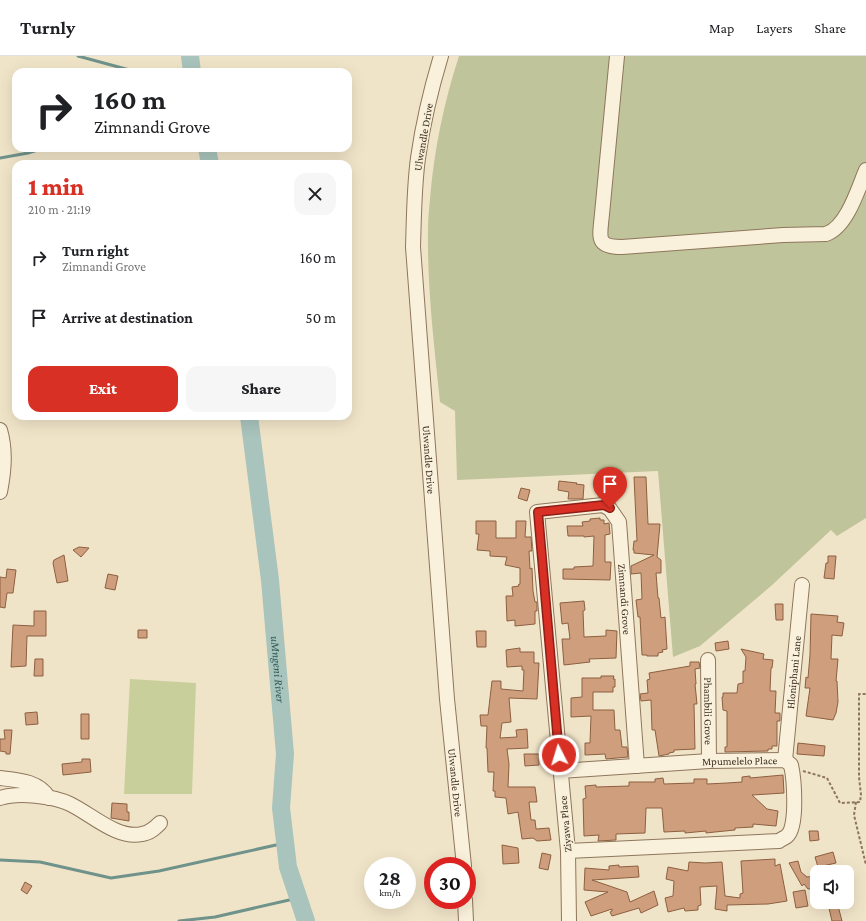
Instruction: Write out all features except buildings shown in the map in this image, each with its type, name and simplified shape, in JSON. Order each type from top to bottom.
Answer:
[{"type":"street","name":"Ulwandle Drive","points":[[442,56],[425,115],[418,158],[414,200],[413,247],[447,699],[463,857]]},
{"type":"street","points":[[617,56],[602,214],[601,230],[602,242],[604,245],[622,248],[783,235],[826,234],[832,232],[849,211],[866,170]]},
{"type":"street","points":[[0,430],[4,457],[4,470],[0,492]]},
{"type":"street","name":"Zimnandi Grove","points":[[538,512],[604,505],[610,508],[619,522],[638,766]]},
{"type":"street","name":"Ziyawa Place","points":[[538,512],[568,851],[569,921]]},
{"type":"street","name":"Hloniphani Lane","points":[[788,764],[802,585]]},
{"type":"street","name":"Phambili Grove","points":[[708,660],[709,761]]},
{"type":"street","name":"Mpumelelo Place","points":[[560,770],[709,761],[788,764],[794,777],[794,815],[792,828],[788,836],[779,841],[568,851]]},
{"type":"street","points":[[0,778],[27,781],[43,790],[49,798]]},
{"type":"street","points":[[0,798],[13,795],[49,798],[68,803],[124,834],[142,835],[151,831],[160,823]]},
{"type":"street","points":[[465,909],[466,921]]},
{"type":"path","points":[[788,764],[827,778],[840,803],[860,802],[859,694],[866,694]]},
{"type":"path","points":[[856,802],[854,815],[866,865]]},
{"type":"green space","points":[[459,56],[866,56],[866,518],[837,536],[831,530],[771,586],[700,646],[673,657],[658,471],[457,480],[455,411],[440,402],[430,294],[428,229],[437,144],[444,109]]},
{"type":"green space","points":[[130,679],[196,683],[192,794],[124,794]]},
{"type":"waterway","points":[[78,56],[122,68]]},
{"type":"waterway","name":"uMngeni River","points":[[190,56],[192,68]]},
{"type":"waterway","points":[[0,158],[31,152]]},
{"type":"waterway","name":"uMngeni River","points":[[208,152],[209,160]]},
{"type":"waterway","name":"uMngeni River","points":[[250,420],[270,580],[285,754],[281,808],[288,867],[306,921]]},
{"type":"waterway","points":[[0,860],[40,862],[111,878],[159,871],[285,843]]},
{"type":"waterway","points":[[179,921],[215,917],[298,898]]},
{"type":"route","points":[[559,755],[538,512],[604,505],[610,508]]}]
